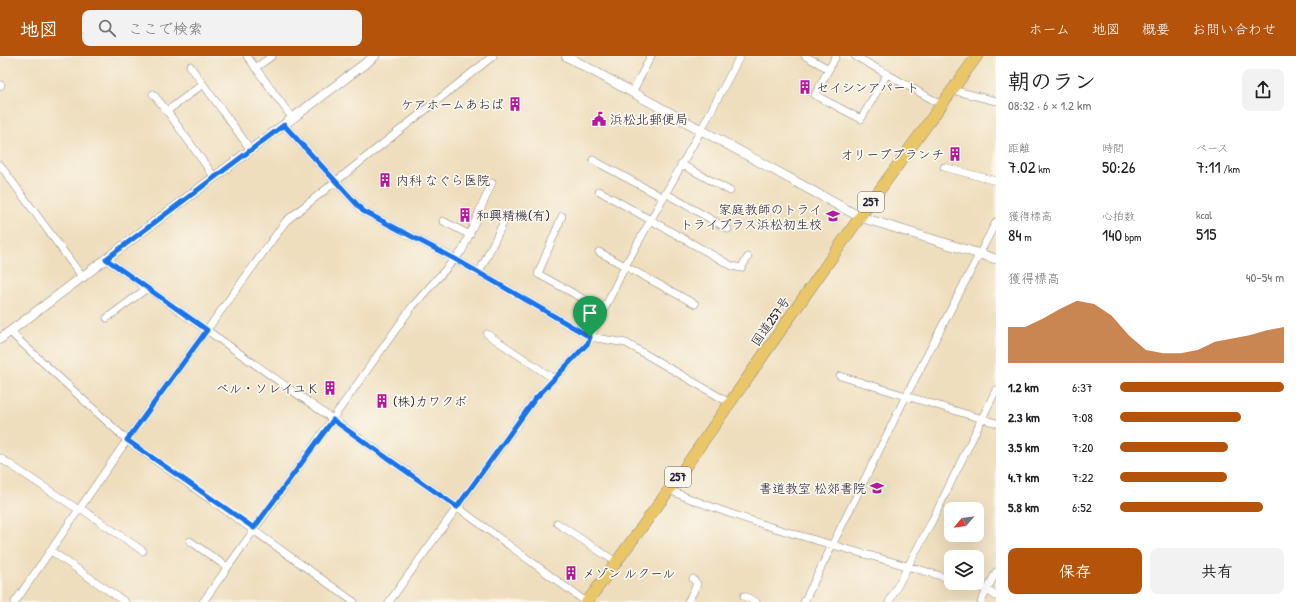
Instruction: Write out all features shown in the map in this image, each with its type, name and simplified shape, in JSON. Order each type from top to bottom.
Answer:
[{"type":"highway","name":"国道257号","points":[[586,602],[669,490],[860,217],[942,105],[974,57]]},
{"type":"street","points":[[247,56],[293,119]]},
{"type":"street","points":[[255,68],[272,56]]},
{"type":"street","points":[[15,602],[52,551],[127,440],[286,220],[493,56]]},
{"type":"street","points":[[632,93],[651,56]]},
{"type":"street","points":[[389,602],[535,399],[588,343],[625,266],[663,195],[701,130],[740,56]]},
{"type":"street","points":[[805,56],[829,69]]},
{"type":"street","points":[[836,56],[815,95],[861,119],[887,74]]},
{"type":"street","points":[[856,56],[942,105]]},
{"type":"street","points":[[0,339],[293,119],[372,57]]},
{"type":"street","points":[[571,58],[632,93],[860,217],[996,259]]},
{"type":"street","points":[[190,66],[251,150]]},
{"type":"street","points":[[167,111],[203,84]]},
{"type":"street","points":[[952,90],[996,101]]},
{"type":"street","points":[[153,94],[215,178]]},
{"type":"street","points":[[284,125],[363,211],[455,259],[590,337],[626,343],[730,403]]},
{"type":"street","points":[[593,160],[728,229]]},
{"type":"street","points":[[682,164],[730,191]]},
{"type":"street","points":[[1,167],[83,278]]},
{"type":"street","points":[[944,167],[996,181]]},
{"type":"street","points":[[203,602],[411,308],[462,251],[470,236],[492,183]]},
{"type":"street","points":[[599,191],[736,268],[741,268],[748,257]]},
{"type":"street","points":[[479,273],[507,215]]},
{"type":"street","points":[[562,216],[538,274],[604,310]]},
{"type":"street","points":[[443,221],[470,236]]},
{"type":"street","points":[[804,602],[906,396],[996,222]]},
{"type":"street","points":[[600,252],[695,304]]},
{"type":"street","points":[[106,259],[146,289],[207,330],[457,507],[586,602]]},
{"type":"street","points":[[107,318],[146,289]]},
{"type":"street","points":[[10,332],[127,440],[254,528],[354,602]]},
{"type":"street","points":[[487,334],[554,379]]},
{"type":"street","points":[[840,376],[996,423]]},
{"type":"street","points":[[889,602],[907,565],[933,519],[996,390]]},
{"type":"street","points":[[0,458],[143,551]]},
{"type":"street","points":[[669,490],[715,510],[944,577]]},
{"type":"street","points":[[557,523],[616,562]]},
{"type":"street","points":[[190,540],[227,567]]},
{"type":"street","points":[[52,551],[116,599],[125,602]]},
{"type":"street","points":[[981,602],[996,572]]},
{"type":"street","points":[[688,602],[697,584],[694,579]]},
{"type":"street","points":[[984,589],[996,596]]},
{"type":"street","points":[[744,596],[756,602]]},
{"type":"shaded area","name":"家庭教師のトライ トライプラス浜松初生校","points":[[829,206],[842,212],[836,226],[823,220]]},
{"type":"shaded area","name":"書道教室 松郊書院","points":[[873,477],[890,485],[884,500],[864,492],[867,483],[873,484],[874,481],[871,480]]},
{"type":"place","name":"セイシンアパート","points":[[805,87]]},
{"type":"place","name":"ケアホームあおば","points":[[515,104]]},
{"type":"place","name":"浜松北郵便局","points":[[599,119]]},
{"type":"place","name":"オリーブブランチ","points":[[955,154]]},
{"type":"place","name":"内科 なぐら医院","points":[[385,180]]},
{"type":"place","name":"和興精機(有)","points":[[465,215]]},
{"type":"place","name":"家庭教師のトライ トライプラス浜松初生校","points":[[833,216]]},
{"type":"place","name":"ベル・ソレイユＫ","points":[[330,388]]},
{"type":"place","name":"(株)カワクボ","points":[[382,401]]},
{"type":"place","name":"書道教室 松郊書院","points":[[877,488]]},
{"type":"place","name":"メゾン ルクール","points":[[571,573]]},
{"type":"route","points":[[284,125],[363,211],[455,259],[590,337],[588,343],[535,399],[457,507],[333,420],[254,528],[127,440],[207,330],[146,289],[106,259],[284,125]]}]
